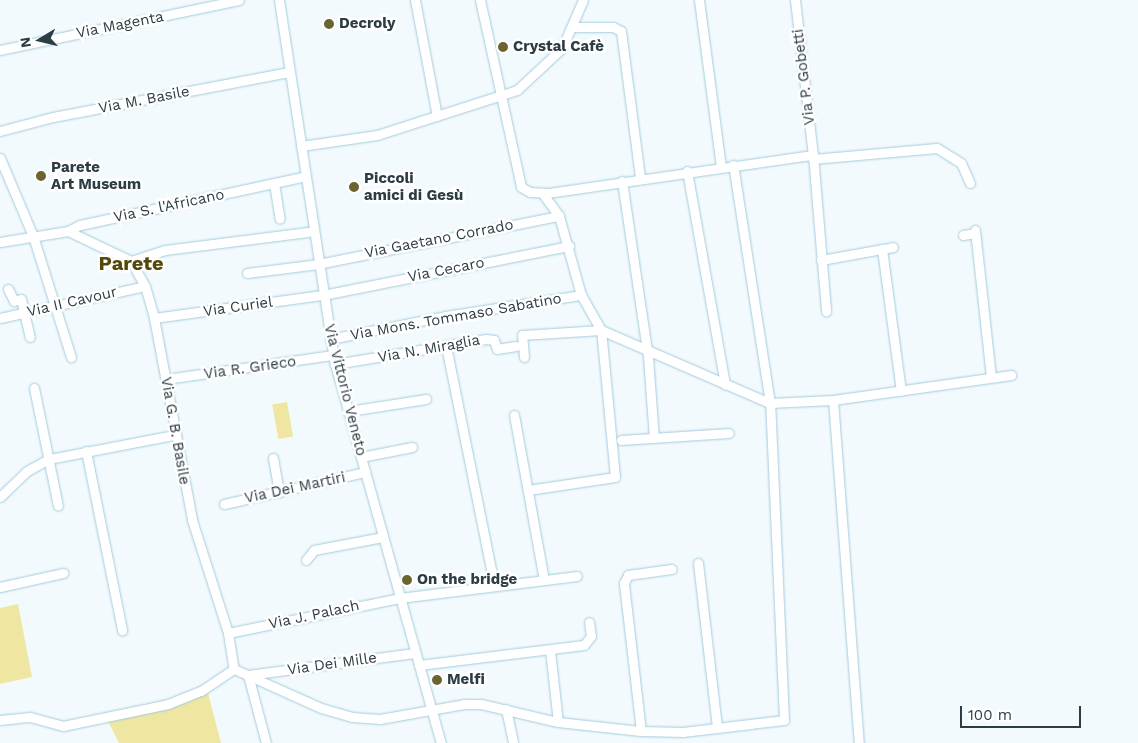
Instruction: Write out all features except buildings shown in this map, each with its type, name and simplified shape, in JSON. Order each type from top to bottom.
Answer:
[{"type":"street","name":"Via Magenta","points":[[0,50],[239,0]]},
{"type":"street","name":"Via Vittorio Veneto","points":[[279,0],[306,176],[312,232],[334,360],[430,710],[441,743]]},
{"type":"street","points":[[415,0],[437,116]]},
{"type":"street","points":[[480,0],[520,187],[543,194],[721,166],[937,148],[961,163],[970,182]]},
{"type":"street","points":[[301,146],[377,135],[518,90],[545,67],[562,48],[573,27],[583,0]]},
{"type":"street","points":[[699,0],[721,166]]},
{"type":"street","name":"Via P. Gobetti","points":[[795,0],[813,157],[826,311]]},
{"type":"street","points":[[573,27],[613,27],[621,31],[640,178]]},
{"type":"street","name":"Via M. Basile","points":[[0,131],[53,117],[289,72]]},
{"type":"street","points":[[0,158],[33,236],[71,357]]},
{"type":"street","points":[[0,720],[30,717],[63,726],[168,704],[201,691],[234,669],[321,708],[352,716],[380,719],[464,704],[506,708],[558,722],[641,731],[683,732],[784,720],[770,402],[733,165]]},
{"type":"street","points":[[687,171],[725,385]]},
{"type":"street","name":"Via S. l'Africano","points":[[0,242],[68,231],[80,225],[306,176]]},
{"type":"street","points":[[622,181],[647,351],[654,438]]},
{"type":"street","points":[[274,183],[280,219]]},
{"type":"street","points":[[528,490],[616,477],[601,330],[581,296],[569,246],[559,216],[543,194]]},
{"type":"street","name":"Via Gaetano Corrado","points":[[247,273],[318,264],[559,216]]},
{"type":"street","points":[[68,231],[131,261],[165,250],[312,232]]},
{"type":"street","points":[[963,235],[975,231],[991,378]]},
{"type":"street","name":"Via Cecaro","points":[[323,295],[569,246]]},
{"type":"street","points":[[821,260],[894,247]]},
{"type":"street","points":[[882,249],[901,391]]},
{"type":"street","name":"Via G. B. Basile","points":[[131,261],[145,286],[154,318],[174,434],[192,520],[228,633],[234,669]]},
{"type":"street","name":"Via II Cavour","points":[[0,318],[145,286]]},
{"type":"street","points":[[8,289],[14,301],[21,299],[30,337]]},
{"type":"street","name":"Via Curiel","points":[[154,318],[323,295]]},
{"type":"street","name":"Via Mons. Tommaso Sabatino","points":[[330,339],[444,316],[581,296]]},
{"type":"street","points":[[524,358],[522,335],[601,330],[725,385],[770,402],[832,400],[1011,375]]},
{"type":"street","name":"Via N. Miraglia","points":[[334,360],[486,339],[494,340],[497,349],[516,346]]},
{"type":"street","points":[[446,346],[494,585]]},
{"type":"street","name":"Via R. Grieco","points":[[166,379],[334,360]]},
{"type":"street","points":[[34,388],[58,506]]},
{"type":"street","points":[[349,412],[426,399]]},
{"type":"street","points":[[832,400],[859,743]]},
{"type":"street","points":[[514,414],[543,574]]},
{"type":"street","points":[[622,440],[728,433]]},
{"type":"street","points":[[0,497],[27,471],[49,459],[174,434]]},
{"type":"street","points":[[361,457],[412,447]]},
{"type":"street","points":[[86,451],[122,630]]},
{"type":"street","points":[[273,458],[279,492]]},
{"type":"street","name":"Via Dei Martiri","points":[[224,504],[365,472]]},
{"type":"street","points":[[306,560],[314,550],[383,537]]},
{"type":"street","points":[[698,563],[718,728]]},
{"type":"street","points":[[641,731],[624,583],[628,574],[672,569]]},
{"type":"street","points":[[0,587],[63,574]]},
{"type":"street","name":"Via J. Palach","points":[[228,633],[400,598],[577,576]]},
{"type":"street","points":[[419,665],[584,645],[591,636],[589,622]]},
{"type":"street","points":[[550,650],[558,722]]},
{"type":"street","name":"Via Dei Mille","points":[[248,675],[415,653]]},
{"type":"street","points":[[248,675],[266,743]]},
{"type":"street","points":[[506,708],[513,743]]},
{"type":"shaded area","points":[[287,402],[293,436],[278,439],[272,405]]},
{"type":"shaded area","points":[[18,604],[32,677],[0,684],[0,608]]},
{"type":"shaded area","points":[[208,693],[221,743],[119,743],[108,721],[171,708]]},
{"type":"place","name":"Decroly","points":[[329,24]]},
{"type":"place","name":"Crystal Cafè","points":[[503,47]]},
{"type":"place","name":"Parete Art Museum","points":[[41,176]]},
{"type":"place","name":"Piccoli amici di Gesù","points":[[354,187]]},
{"type":"place","name":"On the bridge","points":[[407,580]]},
{"type":"place","name":"Melfi","points":[[437,680]]},
{"type":"district","name":"Parete","points":[[131,263]]}]
